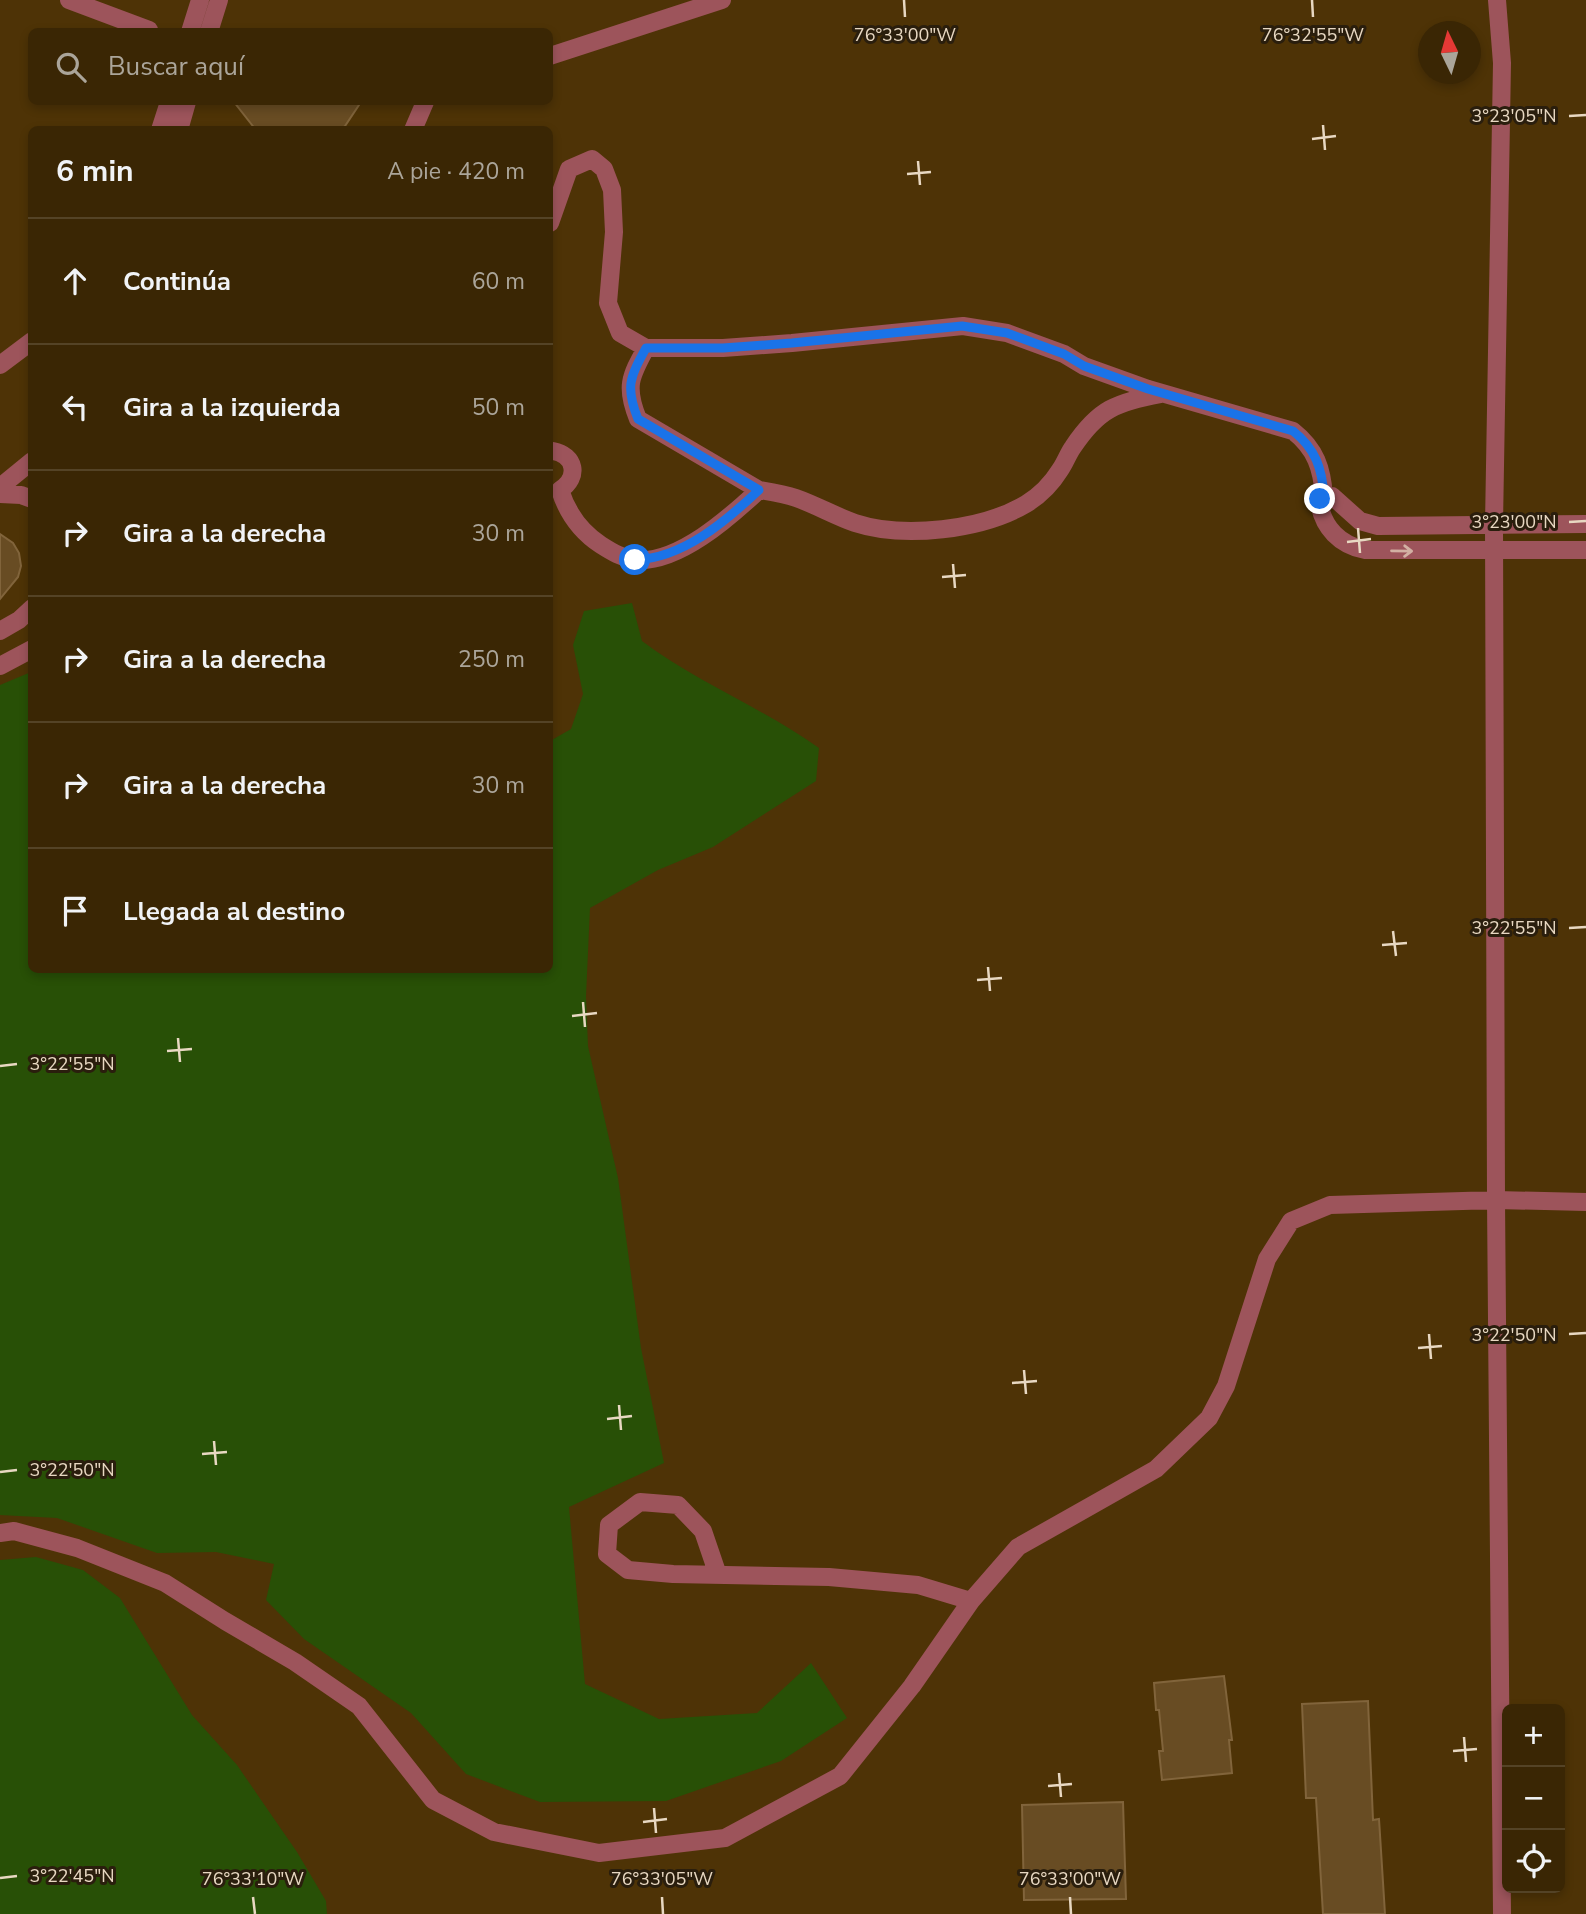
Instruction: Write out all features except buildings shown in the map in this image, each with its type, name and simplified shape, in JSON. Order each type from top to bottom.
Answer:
[{"type":"street","points":[[69,0],[144,28]]},
{"type":"street","points":[[191,28],[200,0]]},
{"type":"street","points":[[210,28],[219,0]]},
{"type":"street","points":[[553,55],[722,0]]},
{"type":"street","points":[[1497,0],[1502,63],[1494,524],[1502,1914]]},
{"type":"street","points":[[161,126],[168,105]]},
{"type":"street","points":[[180,126],[186,105]]},
{"type":"street","points":[[415,126],[424,105]]},
{"type":"street","points":[[553,214],[569,169],[592,159],[604,169],[612,190],[614,232],[608,303],[620,332],[646,348],[723,348],[962,326],[1007,333],[1064,354],[1084,366],[1164,394],[1293,431],[1306,440],[1322,471],[1324,496],[1319,502],[1323,518],[1334,534],[1351,548],[1495,552],[1586,550]]},
{"type":"street","points":[[0,365],[28,344]]},
{"type":"street","points":[[646,348],[631,376],[630,400],[638,419],[759,490],[794,497],[856,523],[881,529],[948,529],[1001,516],[1028,503],[1053,479],[1084,432],[1105,410],[1139,398],[1164,394]]},
{"type":"street","points":[[553,450],[569,458],[574,467],[569,485],[555,488],[565,506],[589,537],[617,555],[635,560],[656,559],[684,546],[731,517],[759,490]]},
{"type":"street","points":[[0,487],[28,464]]},
{"type":"street","points":[[0,494],[28,498]]},
{"type":"street","points":[[1324,496],[1332,496],[1360,521],[1378,526],[1586,524]]},
{"type":"street","points":[[0,631],[28,612]]},
{"type":"street","points":[[0,666],[28,651]]},
{"type":"street","points":[[0,1533],[14,1531],[77,1548],[165,1583],[225,1622],[295,1661],[359,1706],[433,1800],[494,1832],[599,1853],[724,1838],[841,1776],[912,1686],[971,1601],[1018,1547],[1156,1469],[1209,1418],[1226,1386],[1267,1259],[1292,1221],[1330,1205],[1496,1200],[1586,1202]]},
{"type":"street","points":[[718,1575],[703,1531],[678,1505],[640,1502],[609,1525],[607,1553],[628,1570],[718,1575],[829,1577],[918,1585],[971,1601]]},
{"type":"green space","points":[[632,603],[642,641],[685,670],[776,720],[819,748],[816,781],[713,847],[658,870],[590,908],[586,996],[588,1046],[618,1178],[641,1348],[664,1463],[569,1507],[585,1684],[659,1719],[757,1713],[811,1663],[847,1718],[781,1761],[666,1801],[540,1802],[466,1774],[411,1713],[304,1639],[266,1600],[274,1564],[216,1552],[157,1553],[57,1518],[0,1515],[0,685],[28,673],[28,973],[553,973],[553,739],[571,729],[583,694],[573,645],[584,611]]},
{"type":"green space","points":[[36,1557],[83,1570],[120,1598],[192,1715],[237,1765],[297,1852],[326,1901],[327,1914],[0,1914],[0,1560]]},
{"type":"route","points":[[635,560],[656,559],[684,546],[731,517],[759,490],[638,419],[630,400],[631,376],[646,348],[723,348],[962,326],[1007,333],[1064,354],[1084,366],[1148,389],[1293,431],[1306,440],[1322,471],[1324,496],[1320,499]]}]
